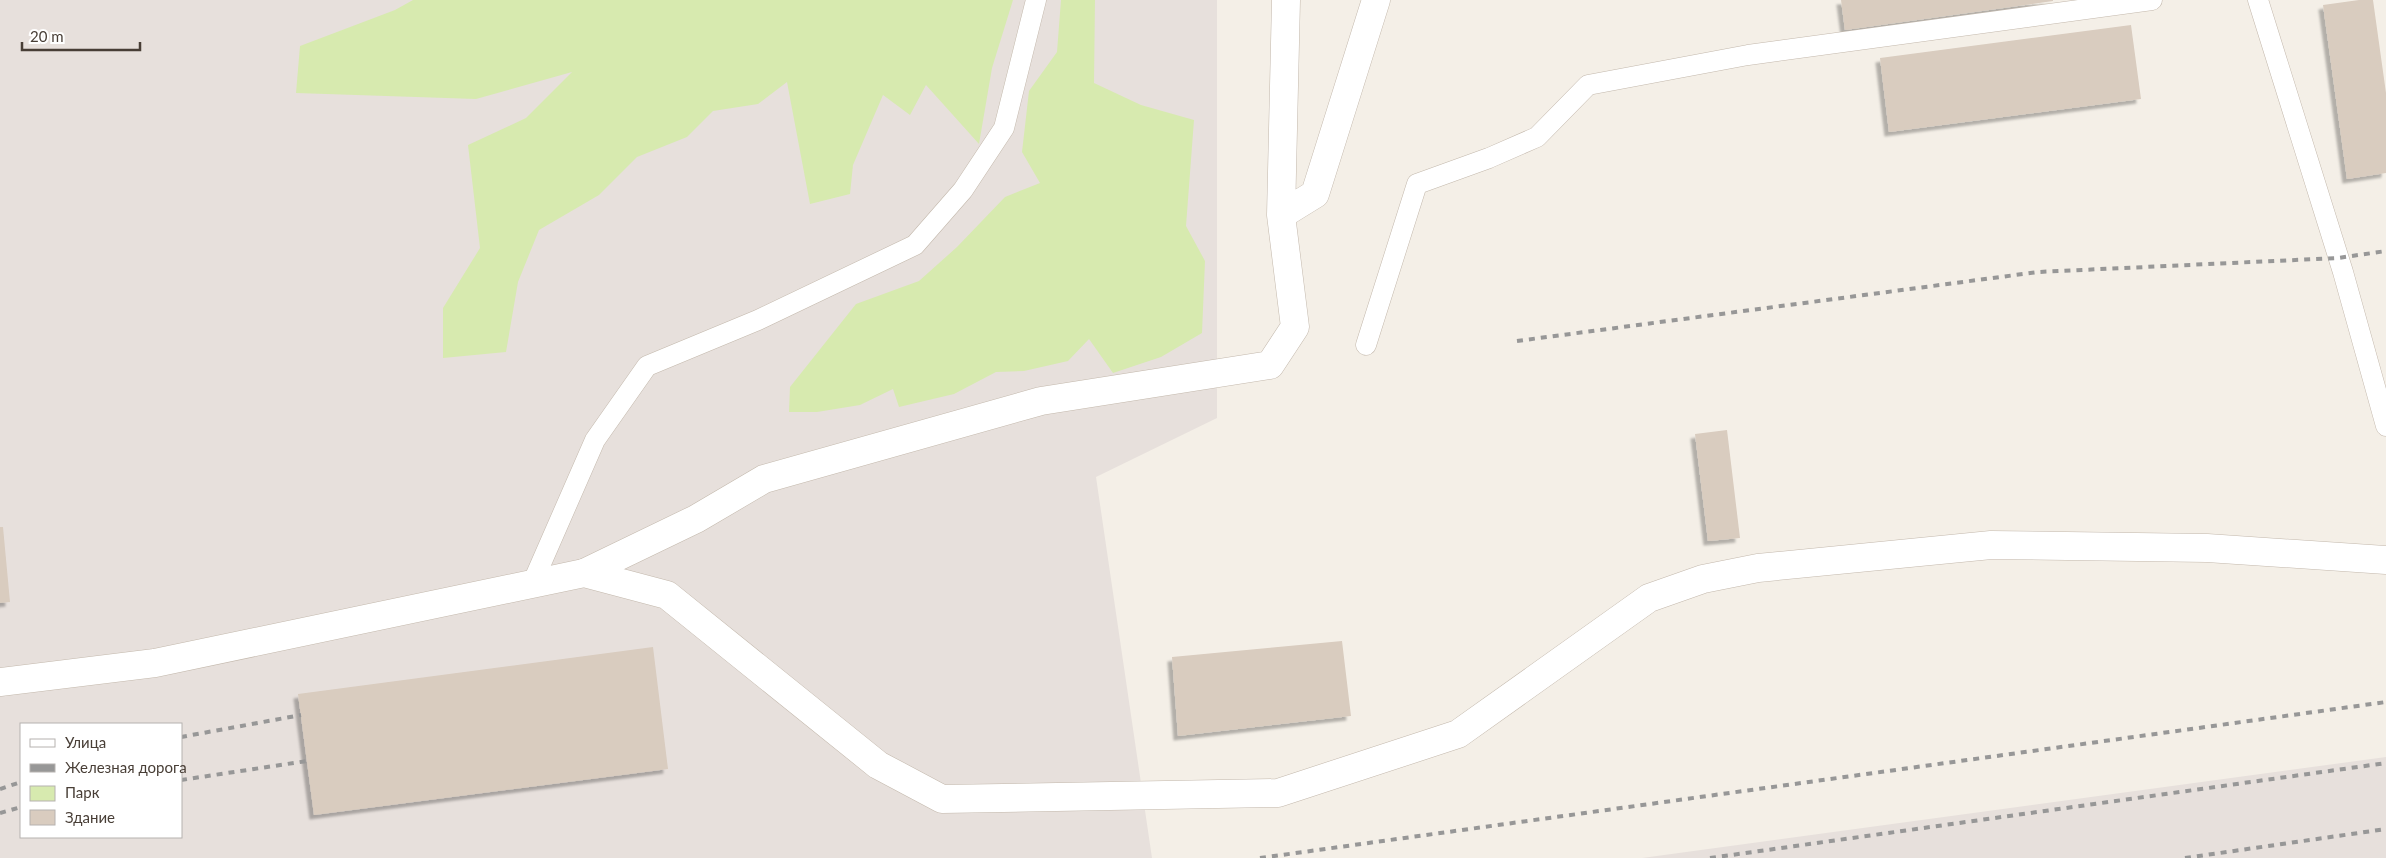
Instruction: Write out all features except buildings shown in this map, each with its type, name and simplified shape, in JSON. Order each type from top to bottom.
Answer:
[{"type":"street","points":[[0,682],[155,663],[584,574],[696,519],[764,480],[1041,401],[1270,364],[1295,327],[1281,216],[1286,0]]},
{"type":"street","points":[[1281,216],[1315,194],[1376,0]]},
{"type":"street","points":[[584,574],[667,595],[878,765],[942,799],[1278,792],[1458,734],[1649,598],[1703,579],[1758,568],[1991,545],[2207,548],[2386,560]]},
{"type":"lane","points":[[532,584],[595,440],[647,366],[758,320],[915,245],[963,190],[1004,128],[1036,0]]},
{"type":"lane","points":[[1366,345],[1417,184],[1489,158],[1537,137],[1588,85],[1748,55],[2152,0]]},
{"type":"lane","points":[[2258,0],[2343,272],[2386,426]]},
{"type":"shaded area","points":[[0,0],[1217,0],[1217,418],[1096,477],[1152,858],[0,858]]},
{"type":"shaded area","points":[[2386,757],[2386,858],[1642,858]]},
{"type":"green space","points":[[413,0],[1013,0],[992,68],[979,144],[926,85],[910,115],[883,95],[853,165],[850,194],[810,204],[787,82],[758,104],[713,111],[687,137],[637,157],[599,195],[539,230],[518,282],[506,352],[443,358],[443,308],[480,248],[468,145],[526,118],[572,72],[476,99],[296,93],[300,46],[395,10]]},
{"type":"green space","points":[[1061,0],[1095,0],[1094,83],[1141,105],[1194,120],[1186,226],[1205,261],[1202,333],[1161,357],[1113,373],[1089,339],[1068,361],[1024,371],[996,372],[954,394],[899,407],[893,389],[860,405],[817,412],[789,412],[790,387],[856,304],[919,281],[957,247],[1005,197],[1040,183],[1022,152],[1029,91],[1057,52]]},
{"type":"railway","points":[[1517,341],[2038,272],[2338,258],[2386,251]]},
{"type":"railway","points":[[1260,858],[2386,702]]},
{"type":"railway","points":[[182,737],[301,715]]},
{"type":"railway","points":[[182,780],[307,761]]},
{"type":"railway","points":[[1710,858],[2386,763]]},
{"type":"railway","points":[[0,789],[20,782]]},
{"type":"railway","points":[[0,813],[20,807]]},
{"type":"railway","points":[[2185,858],[2386,829]]}]
